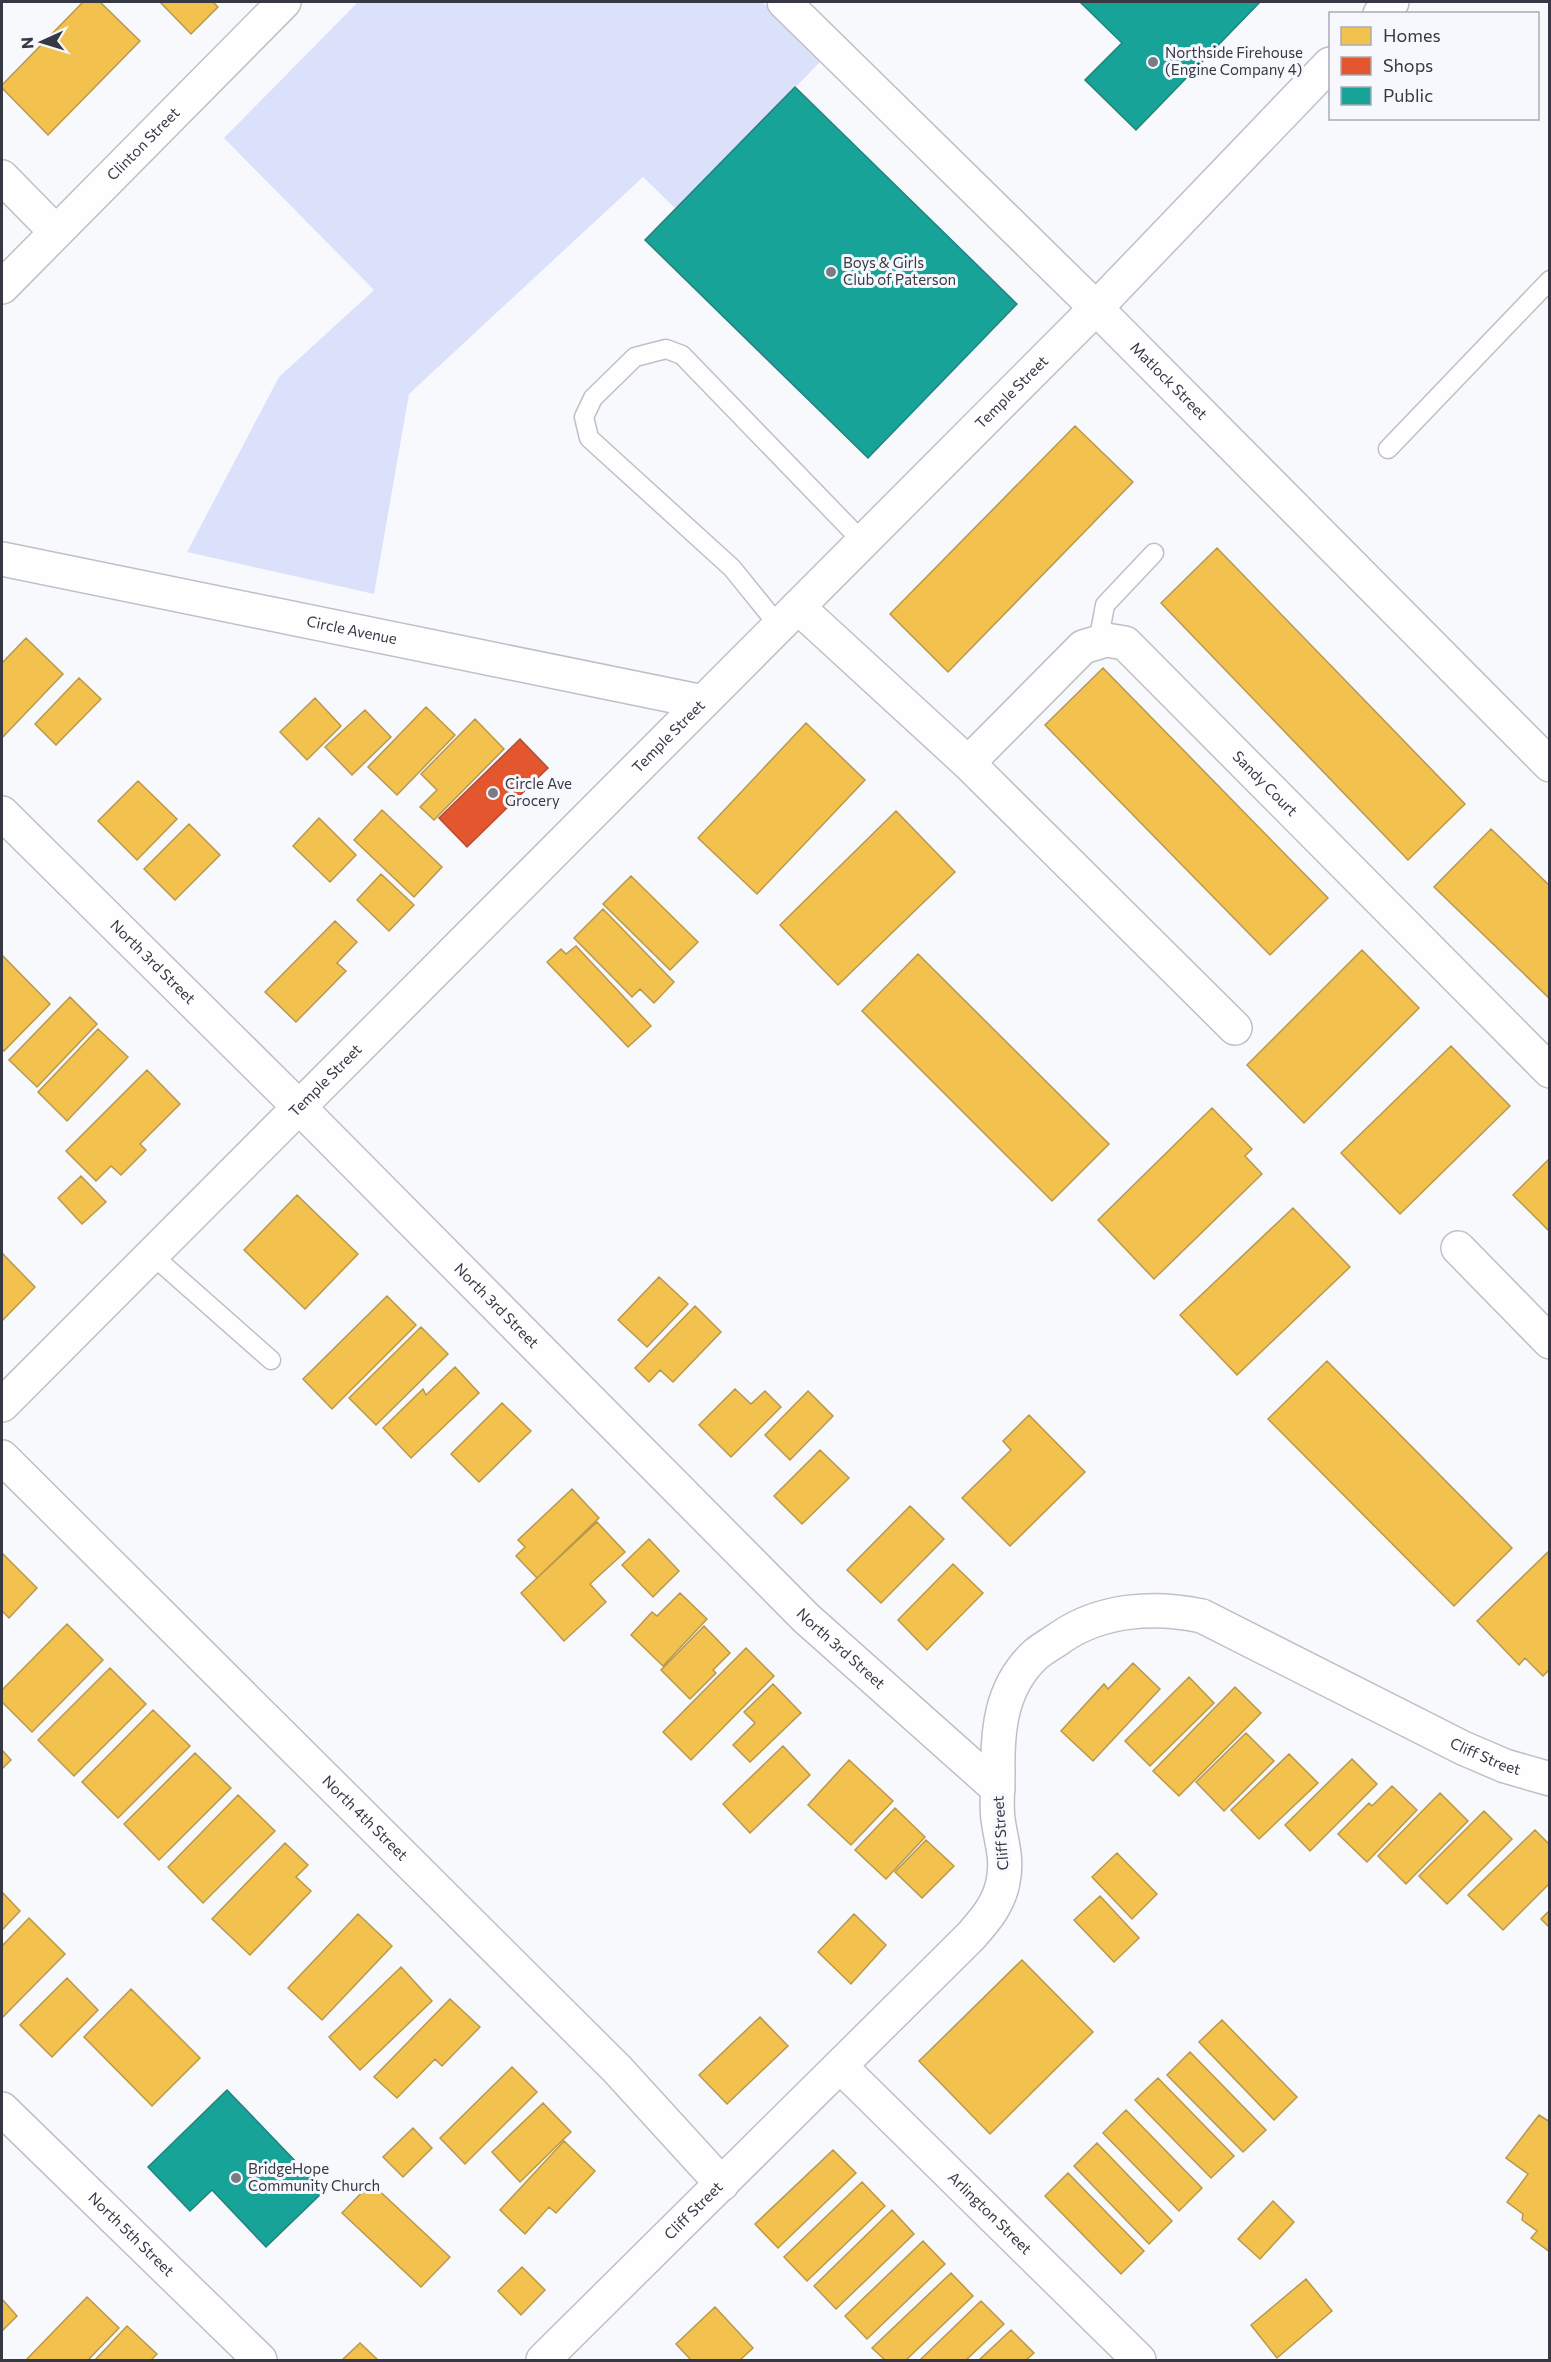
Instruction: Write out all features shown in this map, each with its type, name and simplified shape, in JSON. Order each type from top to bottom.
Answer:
[{"type":"street","name":"Clinton Street","points":[[2,287],[284,2]]},
{"type":"street","name":"Matlock Street","points":[[784,2],[1095,308],[1550,765]]},
{"type":"street","name":"Temple Street","points":[[2,1406],[298,1106],[1095,308],[1329,65]]},
{"type":"street","points":[[2,177],[56,232]]},
{"type":"street","name":"Circle Avenue","points":[[2,559],[703,702]]},
{"type":"street","points":[[789,616],[968,762],[1235,1028]]},
{"type":"street","name":"Sandy Court","points":[[1098,643],[1106,640],[1125,643],[1550,1071]]},
{"type":"street","points":[[968,762],[1083,647],[1098,643]]},
{"type":"street","name":"North 3rd Street","points":[[2,813],[298,1106],[806,1618],[998,1789]]},
{"type":"street","points":[[1458,1248],[1550,1342]]},
{"type":"street","name":"North 4th Street","points":[[2,1457],[617,2069],[722,2184]]},
{"type":"street","name":"Cliff Street","points":[[543,2361],[971,1936],[988,1916],[999,1898],[1006,1862],[1005,1845],[998,1819],[998,1734],[1010,1688],[1036,1654],[1076,1627],[1125,1612],[1177,1611],[1202,1616],[1463,1748],[1505,1766],[1550,1779]]},
{"type":"street","name":"Arlington Street","points":[[840,2066],[1139,2361]]},
{"type":"street","name":"North 5th Street","points":[[2,2109],[260,2361]]},
{"type":"lane","points":[[1388,449],[1550,280]]},
{"type":"lane","points":[[789,616],[732,568],[589,438],[584,417],[593,398],[635,357],[666,349],[682,355],[863,542]]},
{"type":"lane","points":[[1098,643],[1105,605],[1154,553]]},
{"type":"lane","points":[[151,1254],[271,1360]]},
{"type":"shaded area","points":[[358,2],[762,2],[821,61],[676,209],[643,177],[409,394],[374,594],[187,552],[279,377],[374,290],[224,138]]},
{"type":"building: Homes","points":[[83,2],[100,2],[140,41],[48,135],[2,88],[2,85]]},
{"type":"building: Homes","points":[[160,2],[213,2],[218,7],[191,34]]},
{"type":"building: Homes","points":[[1075,426],[1133,482],[948,672],[890,614]]},
{"type":"building: Homes","points":[[1217,548],[1465,804],[1408,860],[1161,603]]},
{"type":"building: Homes","points":[[26,638],[63,674],[2,738],[2,663]]},
{"type":"building: Homes","points":[[1103,668],[1328,898],[1270,955],[1045,725]]},
{"type":"building: Homes","points":[[79,678],[101,699],[56,745],[35,724]]},
{"type":"building: Homes","points":[[315,698],[341,726],[307,760],[280,732]]},
{"type":"building: Homes","points":[[426,707],[455,735],[397,795],[368,767]]},
{"type":"building: Homes","points":[[365,710],[391,737],[352,775],[325,747]]},
{"type":"building: Homes","points":[[475,719],[504,749],[434,820],[420,807],[437,790],[421,774]]},
{"type":"building: Homes","points":[[806,723],[865,780],[757,894],[698,838]]},
{"type":"building: Homes","points":[[138,781],[177,819],[137,860],[98,821]]},
{"type":"building: Homes","points":[[382,810],[442,867],[414,897],[354,840]]},
{"type":"building: Homes","points":[[896,811],[955,872],[838,985],[780,925]]},
{"type":"building: Homes","points":[[319,818],[356,855],[330,882],[293,846]]},
{"type":"building: Homes","points":[[189,824],[220,855],[175,900],[144,869]]},
{"type":"building: Homes","points":[[1491,829],[1550,886],[1550,999],[1434,887]]},
{"type":"building: Homes","points":[[381,874],[414,905],[389,931],[357,900]]},
{"type":"building: Homes","points":[[631,876],[698,942],[670,970],[603,904]]},
{"type":"building: Homes","points":[[603,909],[674,982],[654,1003],[640,989],[632,997],[574,938]]},
{"type":"building: Homes","points":[[335,921],[357,942],[337,963],[346,971],[296,1022],[265,992]]},
{"type":"building: Homes","points":[[576,946],[651,1026],[628,1047],[547,962],[561,949],[566,954]]},
{"type":"building: Homes","points":[[1362,950],[1419,1008],[1304,1123],[1247,1065]]},
{"type":"building: Homes","points":[[918,954],[1109,1144],[1052,1201],[862,1011]]},
{"type":"building: Homes","points":[[2,955],[50,1004],[4,1051],[2,1049]]},
{"type":"building: Homes","points":[[70,997],[97,1024],[37,1087],[9,1060]]},
{"type":"building: Homes","points":[[98,1029],[128,1057],[67,1121],[38,1092]]},
{"type":"building: Homes","points":[[1451,1046],[1510,1106],[1400,1214],[1341,1153]]},
{"type":"building: Homes","points":[[147,1070],[180,1104],[140,1144],[146,1150],[121,1175],[111,1166],[96,1181],[66,1151]]},
{"type":"building: Homes","points":[[1212,1108],[1252,1149],[1245,1156],[1262,1174],[1154,1279],[1098,1220]]},
{"type":"building: Homes","points":[[1550,1158],[1550,1232],[1513,1195]]},
{"type":"building: Homes","points":[[81,1176],[106,1202],[82,1224],[58,1198]]},
{"type":"building: Homes","points":[[297,1195],[358,1254],[305,1309],[244,1250]]},
{"type":"building: Homes","points":[[1293,1208],[1350,1267],[1237,1375],[1180,1315]]},
{"type":"building: Homes","points":[[2,1253],[35,1287],[2,1321]]},
{"type":"building: Homes","points":[[659,1277],[688,1304],[647,1347],[618,1320]]},
{"type":"building: Homes","points":[[387,1296],[416,1325],[332,1409],[303,1379]]},
{"type":"building: Homes","points":[[695,1306],[721,1332],[673,1382],[660,1370],[649,1382],[635,1368]]},
{"type":"building: Homes","points":[[421,1327],[448,1354],[376,1425],[349,1398]]},
{"type":"building: Homes","points":[[1327,1361],[1512,1548],[1454,1606],[1268,1419]]},
{"type":"building: Homes","points":[[455,1367],[479,1393],[411,1458],[383,1428],[423,1389],[426,1395]]},
{"type":"building: Homes","points":[[735,1389],[751,1404],[765,1391],[781,1407],[731,1457],[699,1425]]},
{"type":"building: Homes","points":[[808,1391],[833,1416],[790,1460],[765,1435]]},
{"type":"building: Homes","points":[[502,1403],[531,1431],[479,1482],[451,1454]]},
{"type":"building: Homes","points":[[1029,1415],[1085,1472],[1010,1546],[962,1498],[1011,1450],[1003,1441]]},
{"type":"building: Homes","points":[[820,1450],[849,1478],[802,1524],[774,1496]]},
{"type":"building: Homes","points":[[572,1489],[599,1518],[537,1578],[516,1556],[525,1547],[518,1540]]},
{"type":"building: Homes","points":[[910,1506],[944,1539],[881,1603],[847,1570]]},
{"type":"building: Homes","points":[[597,1522],[625,1552],[590,1584],[606,1602],[564,1641],[521,1593]]},
{"type":"building: Homes","points":[[649,1539],[679,1571],[653,1597],[622,1565]]},
{"type":"building: Homes","points":[[1550,1550],[1550,1669],[1543,1676],[1525,1658],[1519,1665],[1477,1621]]},
{"type":"building: Homes","points":[[2,1553],[37,1588],[9,1618],[2,1611]]},
{"type":"building: Homes","points":[[953,1564],[983,1593],[927,1650],[898,1620]]},
{"type":"building: Homes","points":[[680,1593],[707,1619],[663,1666],[631,1635],[652,1612],[657,1616]]},
{"type":"building: Homes","points":[[67,1624],[103,1660],[32,1732],[2,1702],[2,1690]]},
{"type":"building: Homes","points":[[704,1626],[730,1653],[713,1670],[716,1673],[690,1699],[661,1670]]},
{"type":"building: Homes","points":[[746,1648],[774,1676],[691,1760],[663,1732]]},
{"type":"building: Homes","points":[[1133,1663],[1160,1689],[1093,1761],[1061,1731],[1104,1684],[1108,1689]]},
{"type":"building: Homes","points":[[110,1668],[146,1704],[74,1776],[38,1740]]},
{"type":"building: Homes","points":[[1189,1677],[1214,1703],[1150,1766],[1125,1741]]},
{"type":"building: Homes","points":[[773,1684],[801,1713],[750,1762],[733,1745],[755,1723],[744,1712]]},
{"type":"building: Homes","points":[[1235,1687],[1261,1713],[1179,1796],[1153,1771]]},
{"type":"building: Homes","points":[[153,1710],[190,1746],[118,1818],[82,1782]]},
{"type":"building: Homes","points":[[1246,1733],[1274,1761],[1224,1811],[1196,1782]]},
{"type":"building: Homes","points":[[783,1746],[810,1775],[750,1833],[723,1804]]},
{"type":"building: Homes","points":[[2,1750],[11,1760],[2,1769]]},
{"type":"building: Homes","points":[[195,1753],[231,1788],[159,1860],[124,1824]]},
{"type":"building: Homes","points":[[1289,1754],[1318,1783],[1259,1839],[1231,1810]]},
{"type":"building: Homes","points":[[1352,1759],[1377,1784],[1310,1851],[1285,1825]]},
{"type":"building: Homes","points":[[849,1760],[893,1801],[851,1845],[808,1805]]},
{"type":"building: Homes","points":[[1392,1786],[1417,1810],[1367,1862],[1338,1834],[1369,1803],[1372,1806]]},
{"type":"building: Homes","points":[[1440,1793],[1468,1821],[1406,1884],[1378,1856]]},
{"type":"building: Homes","points":[[238,1795],[275,1831],[203,1903],[168,1867]]},
{"type":"building: Homes","points":[[895,1808],[925,1837],[886,1879],[855,1850]]},
{"type":"building: Homes","points":[[1484,1811],[1512,1839],[1447,1904],[1419,1876]]},
{"type":"building: Homes","points":[[1535,1830],[1550,1845],[1550,1883],[1503,1930],[1468,1895]]},
{"type":"building: Homes","points":[[926,1840],[954,1866],[922,1898],[895,1872]]},
{"type":"building: Homes","points":[[285,1843],[308,1865],[296,1877],[311,1891],[250,1955],[212,1919]]},
{"type":"building: Homes","points":[[1117,1853],[1157,1894],[1132,1919],[1092,1877]]},
{"type":"building: Homes","points":[[2,1892],[20,1911],[2,1930]]},
{"type":"building: Homes","points":[[1100,1896],[1139,1938],[1114,1962],[1074,1920]]},
{"type":"building: Homes","points":[[1550,1910],[1550,1928],[1541,1919]]},
{"type":"building: Homes","points":[[358,1914],[392,1946],[322,2020],[288,1988]]},
{"type":"building: Homes","points":[[854,1914],[886,1945],[851,1984],[818,1952]]},
{"type":"building: Homes","points":[[29,1918],[65,1954],[2,2018],[2,1946]]},
{"type":"building: Homes","points":[[1022,1960],[1093,2032],[990,2134],[919,2061]]},
{"type":"building: Homes","points":[[401,1967],[432,2001],[360,2070],[329,2037]]},
{"type":"building: Homes","points":[[67,1978],[98,2010],[52,2057],[20,2025]]},
{"type":"building: Homes","points":[[131,1989],[200,2058],[152,2106],[84,2037]]},
{"type":"building: Homes","points":[[450,1999],[480,2027],[442,2066],[435,2059],[397,2098],[374,2077]]},
{"type":"building: Homes","points":[[760,2017],[788,2046],[727,2104],[699,2075]]},
{"type":"building: Homes","points":[[1222,2020],[1297,2097],[1274,2120],[1199,2042]]},
{"type":"building: Homes","points":[[1190,2052],[1266,2130],[1243,2152],[1167,2075]]},
{"type":"building: Homes","points":[[512,2067],[537,2092],[465,2164],[440,2138]]},
{"type":"building: Homes","points":[[1158,2078],[1234,2156],[1211,2178],[1135,2100]]},
{"type":"building: Homes","points":[[543,2103],[571,2132],[520,2182],[492,2152]]},
{"type":"building: Homes","points":[[1126,2110],[1202,2188],[1179,2211],[1103,2133]]},
{"type":"building: Homes","points":[[1539,2115],[1550,2122],[1550,2252],[1531,2238],[1537,2231],[1522,2220],[1523,2214],[1507,2202],[1528,2174],[1506,2158]]},
{"type":"building: Homes","points":[[413,2128],[432,2148],[403,2177],[383,2157]]},
{"type":"building: Homes","points":[[564,2141],[595,2171],[556,2213],[549,2207],[525,2234],[500,2210]]},
{"type":"building: Homes","points":[[1097,2143],[1172,2221],[1149,2244],[1074,2166]]},
{"type":"building: Homes","points":[[833,2150],[856,2173],[778,2248],[755,2224]]},
{"type":"building: Homes","points":[[1068,2173],[1144,2251],[1121,2274],[1045,2196]]},
{"type":"building: Homes","points":[[862,2182],[885,2206],[807,2281],[784,2257]]},
{"type":"building: Homes","points":[[371,2183],[450,2257],[421,2287],[342,2213]]},
{"type":"building: Homes","points":[[1273,2201],[1294,2222],[1260,2259],[1238,2239]]},
{"type":"building: Homes","points":[[892,2210],[914,2234],[836,2309],[814,2286]]},
{"type":"building: Homes","points":[[923,2241],[945,2264],[867,2339],[845,2316]]},
{"type":"building: Homes","points":[[522,2267],[545,2290],[521,2315],[498,2291]]},
{"type":"building: Homes","points":[[951,2273],[973,2296],[906,2360],[885,2360],[872,2348]]},
{"type":"building: Homes","points":[[1306,2279],[1332,2311],[1277,2358],[1251,2325]]},
{"type":"building: Homes","points":[[87,2297],[119,2328],[88,2360],[26,2360]]},
{"type":"building: Homes","points":[[2,2299],[17,2316],[2,2331]]},
{"type":"building: Homes","points":[[981,2301],[1004,2324],[966,2360],[920,2360]]},
{"type":"building: Homes","points":[[715,2307],[753,2348],[740,2360],[691,2360],[676,2344]]},
{"type":"building: Homes","points":[[127,2326],[157,2354],[151,2360],[95,2360]]},
{"type":"building: Homes","points":[[1011,2330],[1034,2353],[1026,2360],[979,2360]]},
{"type":"building: Homes","points":[[360,2343],[378,2360],[342,2360]]},
{"type":"building: Shops","name":"Circle Ave Grocery","points":[[520,739],[548,768],[467,847],[439,818]]},
{"type":"building: Public","name":"Northside Firehouse (Engine Company 4)","points":[[1080,2],[1260,2],[1136,130],[1085,80],[1122,43]]},
{"type":"building: Public","name":"Boys & Girls Club of Paterson","points":[[795,87],[1017,304],[868,458],[645,240]]},
{"type":"building: Public","name":"BridgeHope Community Church","points":[[227,2090],[324,2191],[266,2247],[212,2190],[190,2211],[148,2167]]},
{"type":"place","name":"Northside Firehouse (Engine Company 4)","points":[[1153,62]]},
{"type":"place","name":"Boys & Girls Club of Paterson","points":[[831,272]]},
{"type":"place","name":"Circle Ave Grocery","points":[[493,793]]},
{"type":"place","name":"BridgeHope Community Church","points":[[236,2178]]}]
